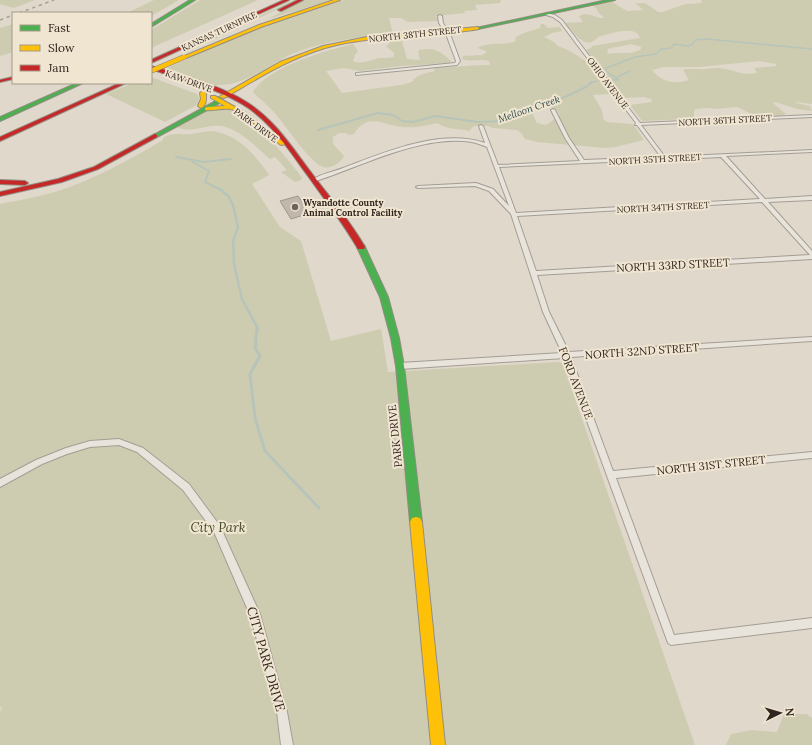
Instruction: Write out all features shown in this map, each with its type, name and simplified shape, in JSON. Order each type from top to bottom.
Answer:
[{"type":"main road","points":[[152,19],[184,0]]},
{"type":"main road","points":[[152,25],[193,0]]},
{"type":"main road","points":[[253,7],[265,0]]},
{"type":"main road","name":"KANSAS TURNPIKE","points":[[154,50],[268,0]]},
{"type":"main road","name":"KANSAS TURNPIKE","points":[[152,62],[287,0]]},
{"type":"main road","points":[[152,72],[225,38],[300,0]]},
{"type":"main road","points":[[225,38],[281,17],[338,0]]},
{"type":"main road","name":"NORTH 38TH STREET","points":[[198,110],[216,103],[222,97],[298,55],[331,45],[356,40],[492,25],[613,0]]},
{"type":"main road","name":"KAW DRIVE","points":[[152,67],[222,97]]},
{"type":"main road","name":"KAW DRIVE","points":[[152,72],[204,90]]},
{"type":"main road","points":[[0,80],[12,77]]},
{"type":"main road","points":[[0,119],[79,84]]},
{"type":"main road","points":[[1,133],[103,84]]},
{"type":"main road","points":[[1,133],[122,84]]},
{"type":"main road","points":[[198,110],[204,99],[204,90],[243,85],[241,94],[245,103]]},
{"type":"main road","name":"PARK DRIVE","points":[[222,97],[245,103],[270,121],[278,129],[293,152],[336,207],[365,254],[388,310],[400,366],[438,745]]},
{"type":"main road","name":"PARK DRIVE","points":[[222,97],[233,108],[269,132],[293,152]]},
{"type":"main road","points":[[0,182],[21,183],[59,177],[98,162],[198,110],[218,107],[233,108]]},
{"type":"main road","points":[[0,194],[60,181],[96,168],[148,137]]},
{"type":"street","name":"OHIO AVENUE","points":[[547,14],[554,16],[561,21],[664,158]]},
{"type":"street","points":[[357,74],[456,64],[458,61],[448,34],[441,23],[440,16]]},
{"type":"street","points":[[553,110],[567,138],[583,162]]},
{"type":"street","name":"NORTH 36TH STREET","points":[[637,124],[812,116]]},
{"type":"street","name":"FORD AVENUE","points":[[481,126],[497,166],[534,273],[536,285],[546,312],[567,356],[671,640],[812,623]]},
{"type":"street","points":[[314,180],[352,167],[388,152],[430,142],[474,140],[489,146]]},
{"type":"street","name":"NORTH 35TH STREET","points":[[497,166],[812,151]]},
{"type":"street","points":[[723,156],[812,254]]},
{"type":"street","points":[[418,187],[476,184],[491,190],[513,215]]},
{"type":"street","name":"NORTH 34TH STREET","points":[[513,215],[812,198]]},
{"type":"street","name":"NORTH 33RD STREET","points":[[534,273],[812,257]]},
{"type":"street","name":"NORTH 32ND STREET","points":[[400,366],[812,339]]},
{"type":"street","name":"CITY PARK DRIVE","points":[[0,483],[39,462],[66,451],[90,444],[119,442],[140,450],[186,487],[217,529],[255,614],[282,712],[287,745]]},
{"type":"street","name":"NORTH 31ST STREET","points":[[610,475],[812,455]]},
{"type":"green space","points":[[0,0],[35,0],[14,8],[0,4]]},
{"type":"green space","points":[[154,0],[179,0],[152,15],[152,12],[129,12]]},
{"type":"green space","points":[[200,0],[258,0],[152,48],[152,29]]},
{"type":"green space","points":[[294,0],[297,0],[186,53],[182,52]]},
{"type":"green space","points":[[304,0],[332,0],[268,19]]},
{"type":"green space","points":[[344,0],[501,0],[500,3],[475,5],[477,10],[464,11],[465,13],[436,16],[438,21],[408,22],[401,18],[389,18],[393,34],[341,40],[316,46],[292,54],[257,74],[229,84],[205,84],[164,69],[250,31]]},
{"type":"green space","points":[[701,0],[812,0],[812,104],[796,103],[810,106],[812,111],[797,109],[775,102],[773,103],[786,114],[780,116],[754,115],[737,107],[717,109],[708,108],[696,109],[694,111],[694,116],[690,119],[642,121],[630,105],[652,102],[651,99],[644,97],[625,98],[586,50],[592,46],[640,38],[637,34],[628,31],[615,32],[598,37],[589,43],[580,39],[565,23],[583,22],[579,16],[583,14],[604,18],[592,5],[612,2],[627,11],[643,10],[635,3],[645,3],[658,12],[663,12],[685,4],[702,3]],"holes":[[[631,44],[641,47],[641,49],[629,53],[607,53],[607,49]],[[759,61],[776,64],[776,66],[754,68],[757,73],[752,74],[717,68],[687,69],[683,70],[689,80],[678,82],[664,80],[652,70],[664,67],[700,67]]]},
{"type":"green space","points":[[12,24],[12,52],[0,56],[0,28]]},
{"type":"green space","points":[[541,24],[544,24],[548,28],[560,27],[562,31],[552,33],[544,37],[587,62],[610,94],[593,95],[601,109],[603,119],[607,122],[633,124],[644,140],[605,148],[537,142],[525,139],[517,130],[493,128],[488,126],[474,126],[469,131],[448,128],[437,123],[407,127],[371,121],[359,127],[354,134],[349,135],[346,133],[339,133],[333,137],[333,144],[344,156],[335,165],[323,167],[311,158],[273,111],[253,92],[260,83],[284,67],[314,55],[353,44],[358,51],[353,61],[363,62],[380,58],[394,57],[394,53],[386,46],[389,44],[391,38],[401,37],[407,59],[420,60],[419,50],[429,49],[440,52],[451,61],[449,63],[401,66],[360,71],[344,68],[326,71],[342,93],[401,85],[412,82],[416,77],[422,74],[435,71],[434,68],[490,65],[489,61],[486,60],[469,61],[462,59],[463,56],[482,55],[486,53],[486,51],[477,48],[516,41],[515,38],[521,34],[540,28]],"holes":[[[544,106],[556,109],[560,115],[546,125],[537,123],[533,115],[534,112]]]},
{"type":"green space","points":[[152,77],[197,94],[199,98],[198,103],[195,106],[165,122],[106,94],[131,84],[152,84]]},
{"type":"green space","points":[[227,109],[237,114],[258,129],[295,169],[302,178],[301,180],[295,182],[281,172],[287,170],[275,157],[270,159],[247,139],[228,128],[221,126],[210,126],[187,130],[177,127],[207,110]]},
{"type":"green space","name":"City Park","points":[[212,131],[229,136],[245,146],[269,175],[252,184],[280,227],[301,241],[331,341],[381,329],[388,372],[559,362],[563,364],[695,745],[0,745],[0,712],[2,707],[0,707],[0,204],[51,193],[85,181],[137,155],[163,140],[166,136],[173,134],[192,134]]},
{"type":"green space","points":[[784,714],[807,714],[812,718],[812,745],[726,745],[731,734],[752,730],[777,732]]},
{"type":"building","name":"Wyandotte County Animal Control Facility","points":[[298,196],[310,213],[291,219],[280,201]]},
{"type":"waterway","name":"Melloon Creek","points":[[613,80],[619,80],[605,71],[606,68],[635,57],[656,54],[661,49],[671,48],[674,44],[688,46],[693,44],[695,40],[707,39],[812,49]]},
{"type":"waterway","points":[[617,77],[630,71]]},
{"type":"waterway","name":"Melloon Creek","points":[[591,83],[597,81]]},
{"type":"waterway","name":"Melloon Creek","points":[[318,130],[378,113],[393,115],[402,121],[413,122],[435,116],[478,122],[502,121],[536,105],[565,97],[586,87],[591,83]]},
{"type":"waterway","name":"Melloon Creek","points":[[176,157],[204,162],[231,159]]},
{"type":"waterway","points":[[193,162],[209,171],[205,182],[221,190]]},
{"type":"waterway","points":[[220,189],[229,197],[233,205],[238,227],[233,241],[234,264],[242,299],[258,329]]},
{"type":"waterway","points":[[257,328],[255,348],[260,356],[250,374],[255,418],[265,451],[319,508]]},
{"type":"railway","points":[[22,12],[54,0]]},
{"type":"railway","points":[[0,20],[12,15]]},
{"type":"traffic: fast","points":[[152,25],[193,0]]},
{"type":"traffic: fast","points":[[478,28],[613,0]]},
{"type":"traffic: fast","points":[[0,119],[79,84]]},
{"type":"traffic: fast","points":[[155,136],[216,103],[218,99]]},
{"type":"traffic: fast","points":[[361,247],[384,297],[395,338],[400,366],[416,522]]},
{"type":"traffic: slow","points":[[184,57],[260,26],[338,0]]},
{"type":"traffic: slow","points":[[222,97],[292,58],[324,47],[367,38],[478,28]]},
{"type":"traffic: slow","points":[[152,71],[184,57]]},
{"type":"traffic: slow","points":[[201,106],[204,99],[203,93]]},
{"type":"traffic: slow","points":[[213,97],[244,114],[283,144]]},
{"type":"traffic: slow","points":[[207,109],[219,107],[233,108]]},
{"type":"traffic: slow","points":[[416,522],[438,745]]},
{"type":"traffic: jam","points":[[152,62],[287,0]]},
{"type":"traffic: jam","points":[[280,10],[301,0]]},
{"type":"traffic: jam","points":[[152,67],[199,83],[234,97],[245,103],[265,118],[289,145],[356,237],[361,247]]},
{"type":"traffic: jam","points":[[0,81],[12,78]]},
{"type":"traffic: jam","points":[[0,139],[122,84]]},
{"type":"traffic: jam","points":[[0,194],[60,181],[96,168],[155,136]]},
{"type":"traffic: jam","points":[[0,182],[25,183]]},
{"type":"place","name":"Wyandotte County Animal Control Facility","points":[[295,207]]}]
